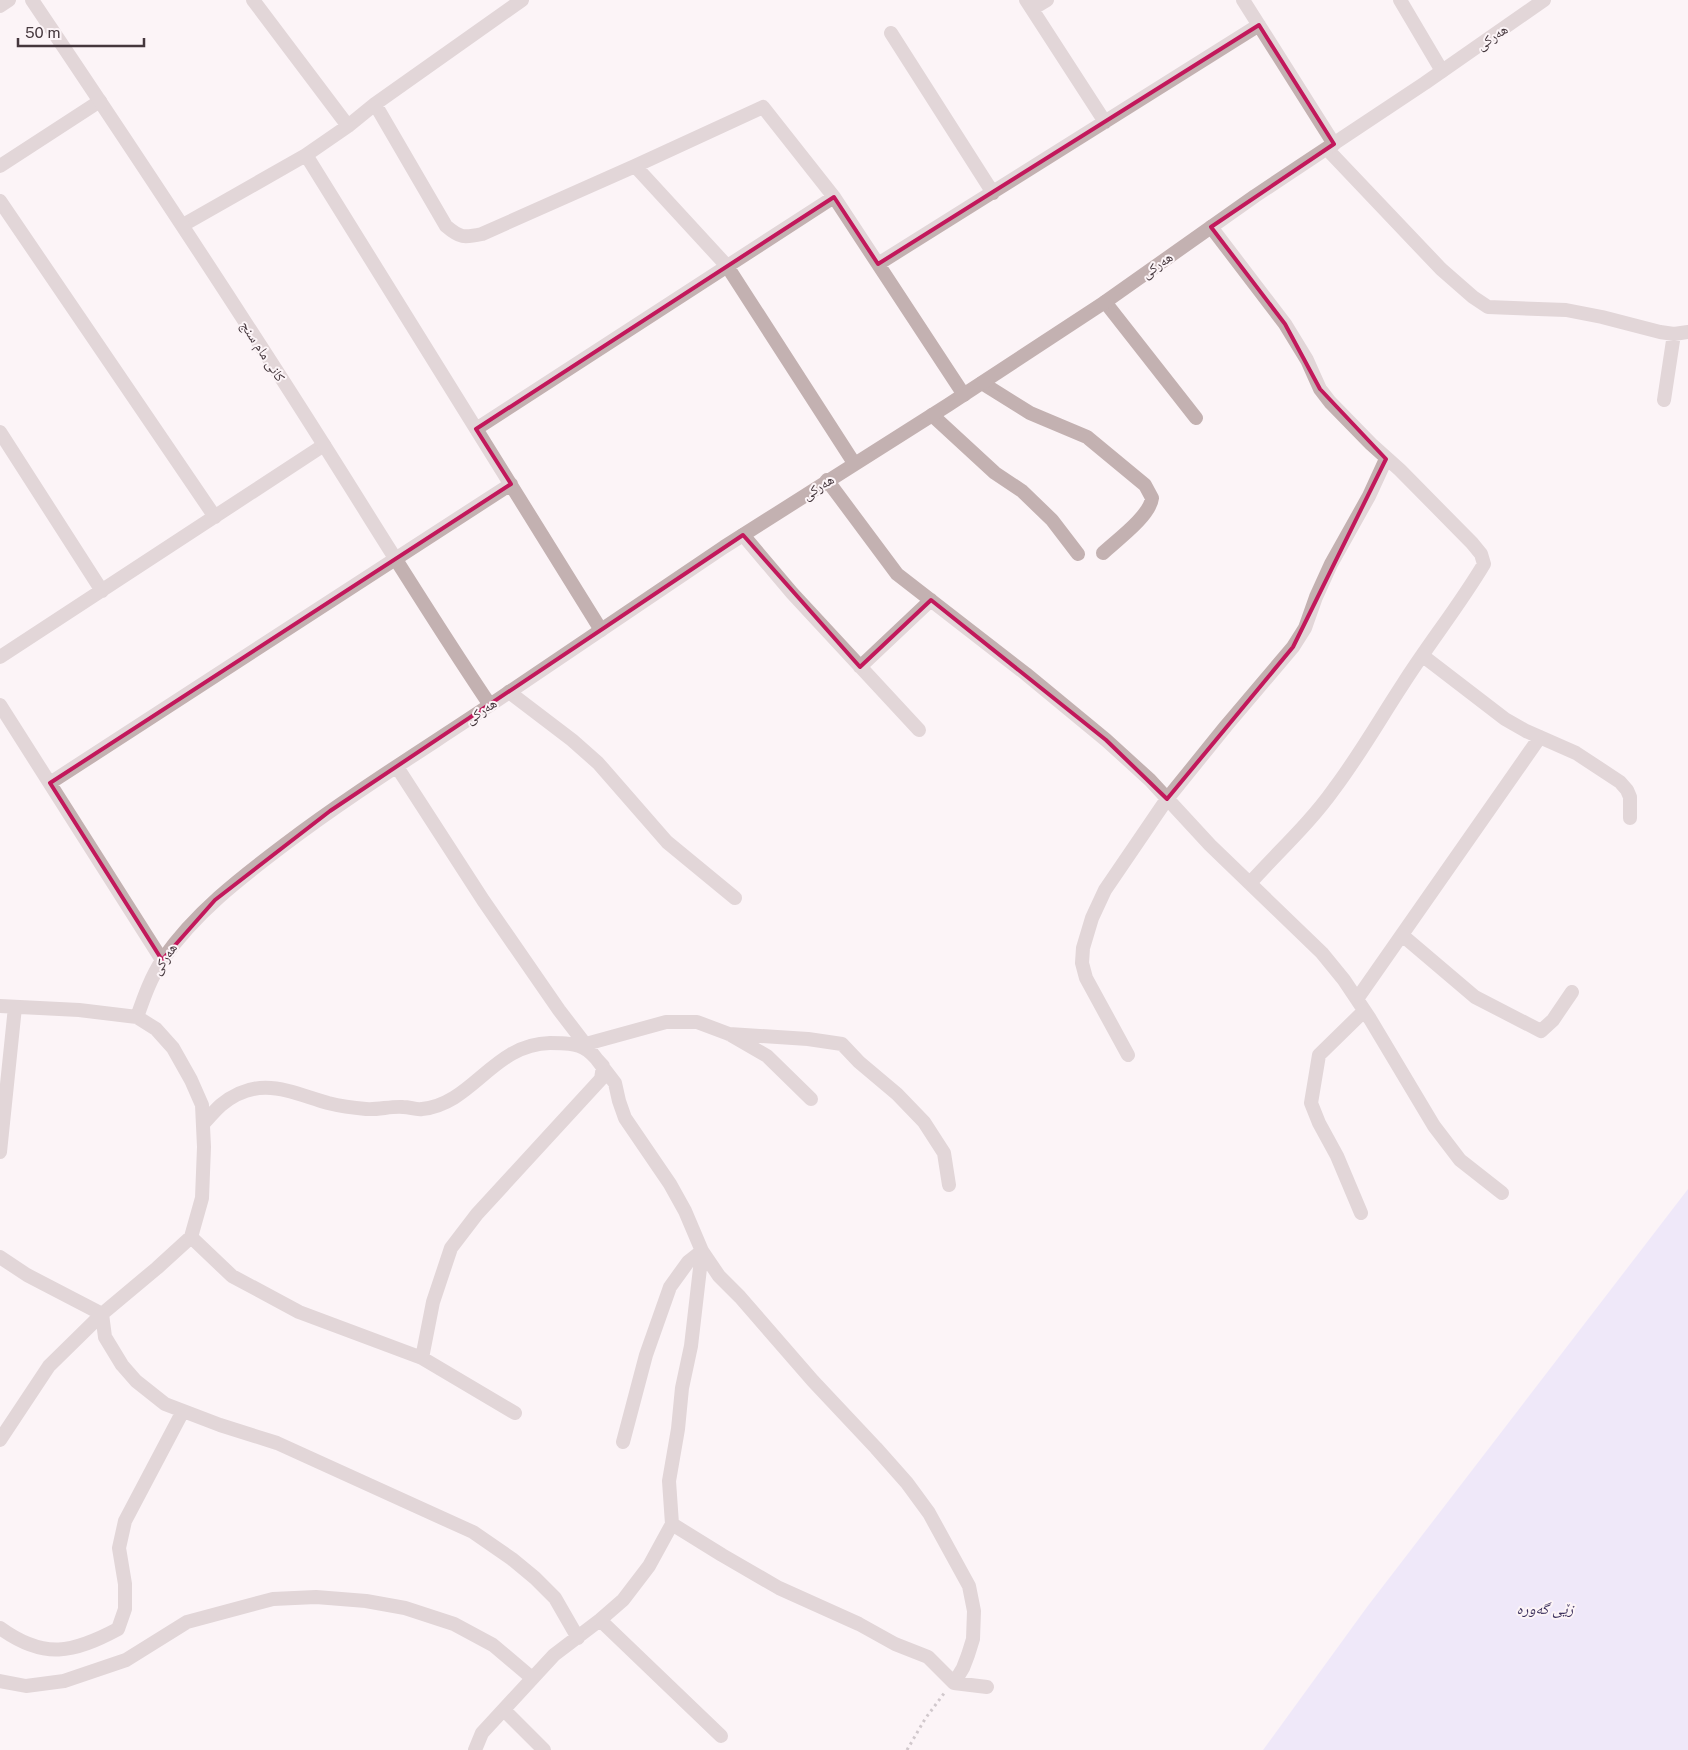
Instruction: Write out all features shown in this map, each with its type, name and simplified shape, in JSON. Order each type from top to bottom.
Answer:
[{"type":"street","points":[[0,6],[9,0]]},
{"type":"street","name":"کانی مام سنج","points":[[32,0],[183,225],[324,445],[434,622],[490,705]]},
{"type":"street","points":[[253,0],[348,126]]},
{"type":"street","points":[[183,225],[306,155],[348,126],[374,104],[522,0]]},
{"type":"street","points":[[1047,0],[1029,5],[1105,122]]},
{"type":"street","points":[[1243,0],[1330,146],[1441,269],[1473,297],[1488,307],[1566,310],[1660,332],[1674,334],[1688,332]]},
{"type":"street","points":[[1400,0],[1442,71]]},
{"type":"street","name":"هەرکی","points":[[137,1018],[152,977],[162,960],[192,922],[246,874],[330,811],[743,535],[827,480],[964,395],[1106,302],[1211,227],[1544,0]]},
{"type":"street","points":[[878,264],[1259,25]]},
{"type":"street","points":[[891,33],[993,193]]},
{"type":"street","points":[[0,166],[100,101]]},
{"type":"street","points":[[374,104],[446,226],[456,235],[467,238],[482,234],[763,107],[834,197],[964,395]]},
{"type":"street","points":[[306,155],[601,630]]},
{"type":"street","points":[[635,166],[726,266],[854,463]]},
{"type":"street","points":[[476,429],[834,197]]},
{"type":"street","points":[[0,201],[215,516]]},
{"type":"street","points":[[1211,227],[1285,324],[1307,360],[1320,389],[1330,402],[1472,543],[1481,554],[1484,564],[1334,790],[1305,824],[1250,882]]},
{"type":"street","points":[[1106,302],[1196,418]]},
{"type":"street","points":[[1664,400],[1674,334]]},
{"type":"street","points":[[982,383],[1030,413],[1087,437],[1145,485],[1152,498],[1152,504],[1103,553]]},
{"type":"street","points":[[932,415],[989,468],[1022,491],[1052,520],[1078,554]]},
{"type":"street","points":[[0,432],[102,591]]},
{"type":"street","points":[[0,657],[324,445]]},
{"type":"street","points":[[1128,1055],[1086,978],[1082,963],[1083,948],[1092,918],[1105,890],[1167,799],[1293,647],[1305,628],[1331,564],[1369,496],[1386,459]]},
{"type":"street","points":[[827,480],[896,574],[1026,674],[1106,740],[1150,780],[1210,845],[1322,953],[1361,1005],[1434,1126],[1460,1160],[1502,1193]]},
{"type":"street","points":[[50,783],[511,484]]},
{"type":"street","points":[[743,535],[792,593],[919,730]]},
{"type":"street","points":[[860,667],[931,600]]},
{"type":"street","points":[[1423,656],[1505,719],[1576,754],[1620,782],[1630,797],[1630,818]]},
{"type":"street","points":[[509,692],[572,740],[598,763],[667,842],[735,898]]},
{"type":"street","points":[[0,705],[162,960]]},
{"type":"street","points":[[1361,1213],[1337,1156],[1311,1104],[1319,1055],[1361,1005],[1402,935],[1540,737]]},
{"type":"street","points":[[397,767],[483,900],[559,1010],[615,1082],[625,1118],[670,1184],[685,1211],[702,1251],[719,1276],[907,1483],[929,1513],[969,1586],[974,1611],[970,1647],[963,1668],[954,1683]]},
{"type":"street","points":[[1402,935],[1475,997],[1541,1032],[1553,1020],[1572,992]]},
{"type":"street","points":[[0,1006],[79,1010],[137,1018],[156,1029],[173,1048],[191,1080],[202,1105],[204,1147],[202,1198],[191,1237],[102,1314],[49,1366],[0,1440]]},
{"type":"street","points":[[0,1152],[15,1007]]},
{"type":"street","points":[[586,1044],[666,1022],[697,1022],[729,1034],[767,1056],[811,1099]]},
{"type":"street","points":[[729,1034],[808,1038],[842,1044],[897,1094],[924,1122],[944,1153],[949,1185]]},
{"type":"street","points":[[203,1124],[222,1104],[245,1091],[266,1086],[330,1103],[366,1109],[403,1107],[420,1110],[439,1106],[463,1092],[487,1070],[515,1050],[545,1043],[566,1043],[586,1050],[603,1066]]},
{"type":"street","points":[[422,1358],[433,1302],[451,1248],[477,1214],[601,1079],[603,1066]]},
{"type":"street","points":[[191,1237],[232,1276],[300,1312],[422,1358],[515,1413]]},
{"type":"street","points":[[624,1442],[646,1355],[670,1287],[688,1262],[702,1251]]},
{"type":"street","points":[[474,1750],[482,1733],[554,1655],[578,1638],[623,1600],[649,1566],[672,1524],[669,1481],[678,1429],[682,1388],[691,1346],[702,1251]]},
{"type":"street","points":[[0,1257],[27,1276],[102,1314]]},
{"type":"street","points":[[102,1314],[105,1337],[122,1365],[136,1382],[165,1404],[220,1425],[277,1443],[473,1532],[512,1559],[535,1578],[554,1598],[578,1638]]},
{"type":"street","points":[[0,1628],[15,1639],[35,1648],[66,1650],[92,1643],[118,1629],[125,1609],[125,1584],[119,1548],[126,1521],[183,1411]]},
{"type":"street","points":[[672,1524],[722,1556],[779,1588],[859,1624],[895,1644],[928,1657],[954,1683],[987,1687]]},
{"type":"street","points":[[0,1682],[26,1686],[64,1681],[126,1660],[188,1622],[273,1599],[316,1597],[366,1601],[405,1608],[454,1624],[494,1645],[532,1678]]},
{"type":"street","points":[[600,1620],[721,1736]]},
{"type":"street","points":[[504,1710],[544,1750]]},
{"type":"path","points":[[907,1750],[942,1694],[954,1683]]},
{"type":"highlighted area","points":[[1259,25],[1334,144],[1211,227],[1285,324],[1320,389],[1386,459],[1293,647],[1167,799],[1106,740],[931,600],[860,667],[743,535],[330,811],[215,900],[162,960],[50,783],[511,484],[476,429],[834,197],[878,264]]},
{"type":"water","name":"زێی گەورە","points":[[1688,1189],[1688,1750],[1263,1750],[1367,1607]]}]
